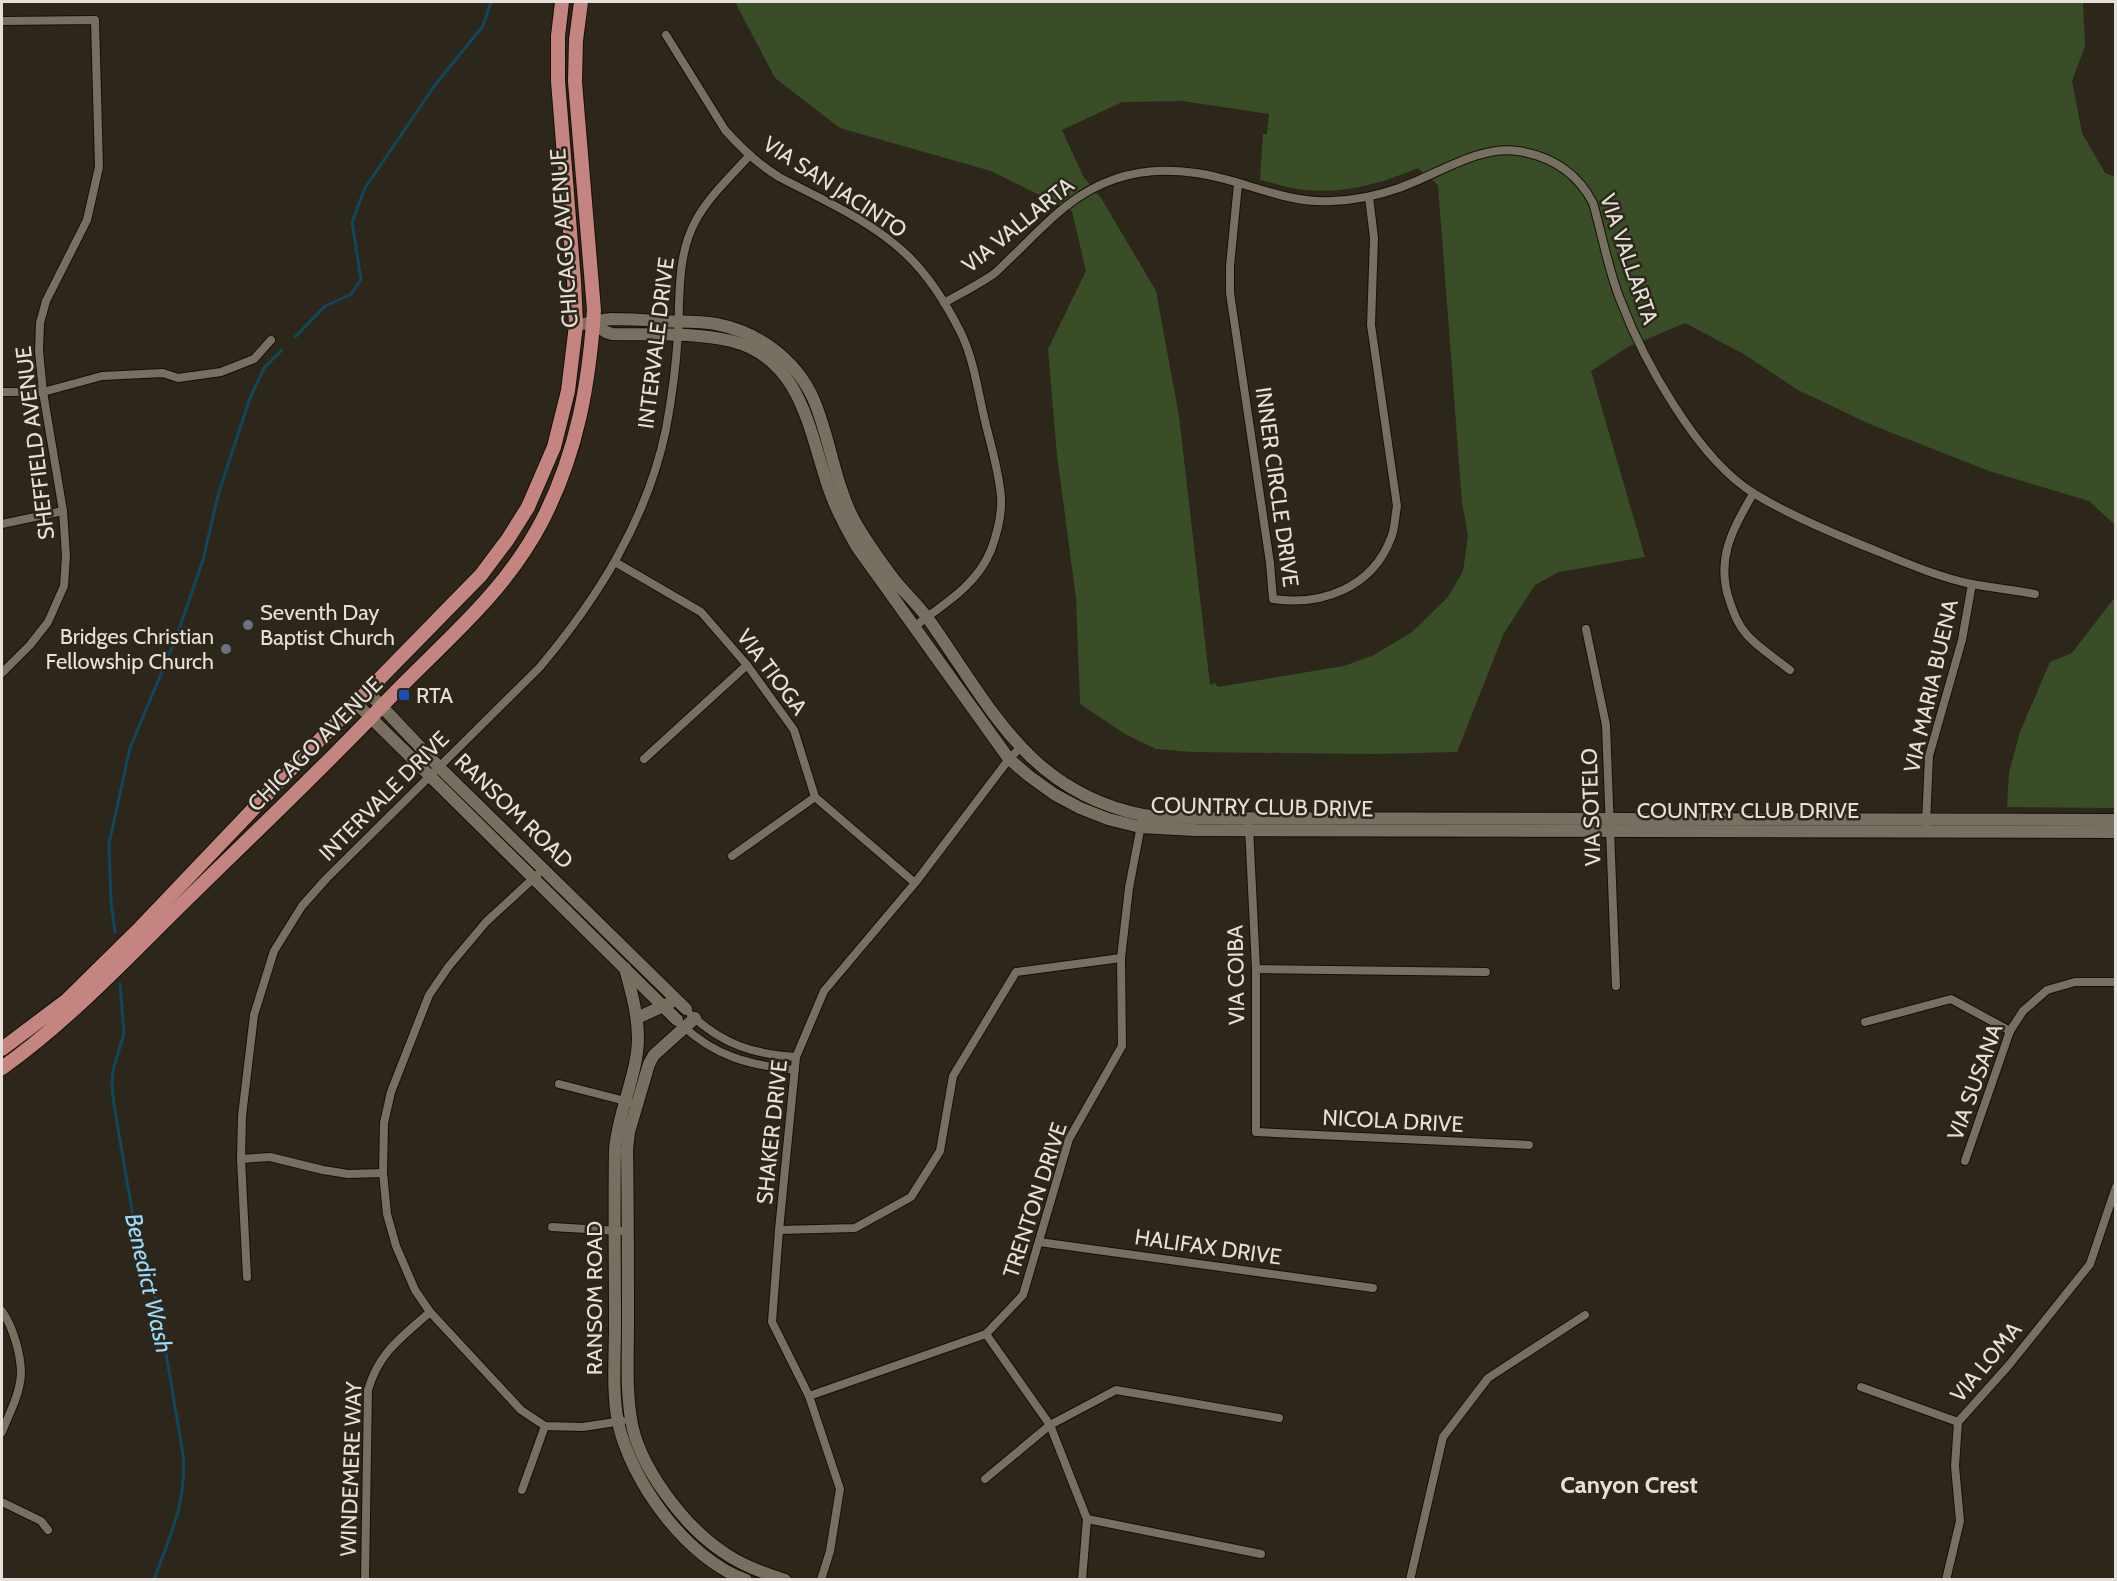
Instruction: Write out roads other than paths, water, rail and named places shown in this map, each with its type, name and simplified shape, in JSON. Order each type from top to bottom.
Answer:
[{"type":"main road","name":"CHICAGO AVENUE","points":[[2,1048],[67,1000],[138,930],[481,575],[528,507],[554,447],[568,391],[576,325],[558,81],[558,36],[562,2]]},
{"type":"main road","name":"CHICAGO AVENUE","points":[[2,1068],[37,1043],[78,1006],[433,657],[492,594],[522,556],[542,521],[570,458],[585,397],[593,323],[575,82],[576,40],[581,2]]},
{"type":"street","name":"SHEFFIELD AVENUE","points":[[2,21],[95,20],[99,167],[87,220],[51,290],[40,323],[39,351],[43,393],[63,511],[66,556],[64,586],[48,622],[30,645],[2,673]]},
{"type":"street","name":"VIA SAN JACINTO","points":[[666,35],[725,130],[763,167],[879,231],[908,256],[944,303],[962,335],[972,364],[1001,498],[998,528],[979,572],[961,592],[915,626]]},
{"type":"street","name":"VIA VALLARTA","points":[[944,303],[995,273],[1075,198],[1112,179],[1130,174],[1172,171],[1197,173],[1285,197],[1319,202],[1369,197],[1399,188],[1481,154],[1507,150],[1543,156],[1559,164],[1586,189],[1593,202],[1619,298],[1643,350],[1682,417],[1723,468],[1753,494],[1845,538],[1933,573],[1972,584],[2035,594]]},
{"type":"street","name":"INTERVALE DRIVE","points":[[247,1277],[241,1159],[242,1116],[254,1016],[274,951],[302,906],[326,879],[539,668],[570,631],[615,562],[640,509],[665,431],[674,381],[683,256],[692,230],[705,207],[750,155]]},
{"type":"street","name":"INNER CIRCLE DRIVE","points":[[1239,184],[1230,266],[1230,292],[1270,562],[1273,599],[1294,602],[1328,597],[1355,585],[1377,563],[1392,535],[1397,506],[1371,325],[1374,238],[1369,197]]},
{"type":"street","name":"COUNTRY CLUB DRIVE","points":[[576,325],[610,319],[715,324],[742,331],[768,345],[797,371],[812,396],[822,421],[845,502],[854,520],[896,581],[927,617],[996,718],[1020,748],[1064,785],[1141,821]]},
{"type":"street","name":"COUNTRY CLUB DRIVE","points":[[593,323],[612,334],[678,335],[732,341],[752,348],[770,361],[788,380],[804,407],[829,489],[841,519],[857,547],[1010,759],[1054,794],[1080,808],[1195,830],[1250,824],[1610,824],[1927,818],[2115,820]]},
{"type":"street","points":[[2,392],[43,393],[102,376],[163,373],[178,378],[221,372],[254,359],[271,340]]},
{"type":"street","points":[[1753,494],[1734,525],[1728,543],[1724,577],[1726,592],[1736,619],[1745,633],[1790,670]]},
{"type":"street","points":[[2,524],[63,511]]},
{"type":"street","name":"VIA TIOGA","points":[[615,562],[701,612],[747,664],[794,730],[815,797]]},
{"type":"street","name":"VIA MARIA BUENA","points":[[1926,832],[1929,756],[1962,640],[1972,584]]},
{"type":"street","name":"VIA SOTELO","points":[[1586,629],[1606,725],[1616,986]]},
{"type":"street","points":[[644,759],[747,664]]},
{"type":"street","name":"RANSOM ROAD","points":[[367,691],[435,772],[534,878],[681,1024]]},
{"type":"street","name":"RANSOM ROAD","points":[[356,703],[370,718],[435,772],[544,869],[685,1009],[681,1024],[654,1055],[631,1103]]},
{"type":"street","name":"SHAKER DRIVE","points":[[821,1580],[830,1551],[840,1489],[809,1396],[772,1322],[796,1057],[824,991],[915,883],[1020,748]]},
{"type":"street","points":[[732,856],[815,797],[915,883]]},
{"type":"street","name":"TRENTON DRIVE","points":[[809,1396],[986,1334],[1023,1295],[1069,1139],[1122,1046],[1121,958],[1129,888],[1141,821]]},
{"type":"street","name":"VIA COIBA","points":[[1250,824],[1256,969],[1256,1132]]},
{"type":"street","name":"COUNTRY CLUB DRIVE","points":[[1610,824],[1926,832],[2115,832]]},
{"type":"street","points":[[544,869],[486,922],[449,966],[429,995],[392,1092],[384,1123],[383,1173],[387,1214],[396,1246],[415,1290],[430,1312],[521,1410],[545,1426],[583,1427],[624,1421]]},
{"type":"street","points":[[779,1230],[855,1228],[911,1197],[940,1151],[953,1076],[1016,972],[1121,958]]},
{"type":"street","name":"RANSOM ROAD","points":[[625,968],[637,1018],[622,1232],[628,1375],[624,1421],[631,1460],[658,1506],[684,1538],[716,1563],[746,1580]]},
{"type":"street","points":[[1256,969],[1486,972]]},
{"type":"street","name":"VIA SUSANA","points":[[1965,1161],[2010,1031],[2023,1011],[2047,990],[2075,982],[2115,982]]},
{"type":"street","points":[[1865,1022],[1951,999],[2010,1031]]},
{"type":"street","points":[[637,1018],[663,1005],[685,1009],[713,1033],[728,1042],[762,1053],[796,1057]]},
{"type":"street","points":[[681,1024],[707,1047],[741,1061],[795,1070]]},
{"type":"street","points":[[559,1084],[631,1103]]},
{"type":"street","name":"NICOLA DRIVE","points":[[1256,1132],[1529,1145]]},
{"type":"street","points":[[241,1159],[270,1157],[348,1174],[383,1173]]},
{"type":"street","name":"VIA LOMA","points":[[1946,1580],[1960,1521],[1956,1466],[1958,1422],[2091,1264],[2115,1187]]},
{"type":"street","points":[[552,1227],[622,1232]]},
{"type":"street","name":"HALIFAX DRIVE","points":[[1039,1242],[1373,1288]]},
{"type":"street","points":[[2,1311],[17,1345],[21,1374],[15,1400],[2,1432]]},
{"type":"street","name":"WINDEMERE WAY","points":[[365,1580],[368,1390],[372,1373],[381,1358],[430,1312]]},
{"type":"street","points":[[1410,1580],[1443,1437],[1488,1378],[1585,1315]]},
{"type":"street","points":[[986,1334],[1050,1425],[1087,1519],[1082,1580]]},
{"type":"street","points":[[1861,1387],[1958,1422]]},
{"type":"street","points":[[985,1479],[1050,1425],[1116,1390],[1279,1418]]},
{"type":"street","name":"RANSOM ROAD","points":[[624,1421],[655,1478],[669,1499],[695,1529],[723,1552],[746,1565],[785,1580]]},
{"type":"street","points":[[522,1490],[545,1426]]},
{"type":"street","points":[[2,1502],[41,1521],[48,1530]]},
{"type":"street","points":[[1087,1519],[1261,1554]]},
{"type":"waterway","points":[[295,337],[325,306],[350,295],[361,280],[352,222],[365,188],[435,85],[483,26],[491,2]]},
{"type":"waterway","points":[[115,932],[111,902],[109,844],[130,748],[176,638],[203,560],[218,495],[250,398],[264,368],[282,350]]},
{"type":"waterway","name":"Benedict Wash","points":[[120,984],[124,1033],[113,1070],[114,1105],[135,1228],[158,1306],[183,1454],[184,1472],[180,1504],[154,1580]]},
{"type":"place","name":"Seventh Day Baptist Church","points":[[248,625]]},
{"type":"place","name":"Bridges Christian Fellowship Church","points":[[226,649]]},
{"type":"place","name":"RTA","points":[[404,695]]},
{"type":"district","name":"Canyon Crest","points":[[1629,1484]]}]
